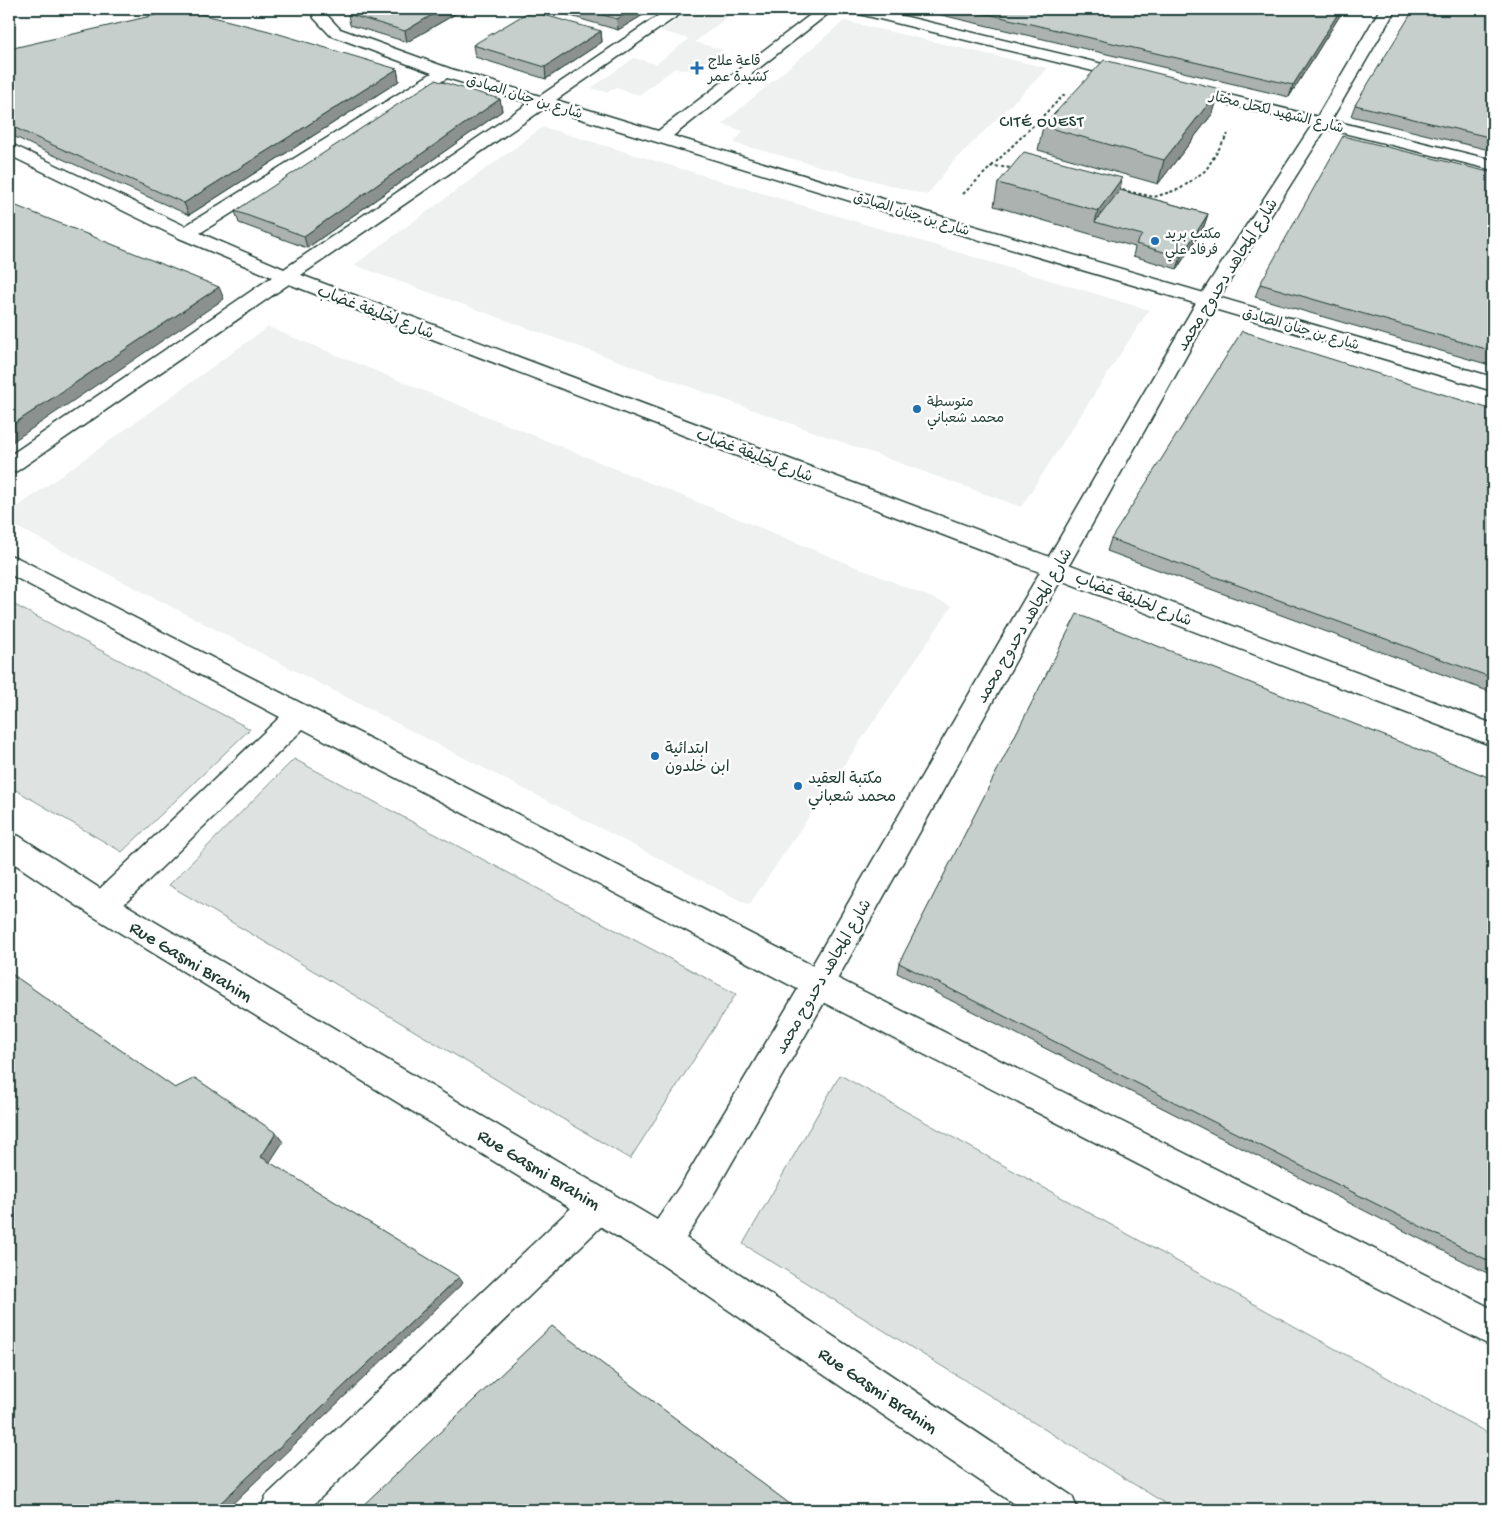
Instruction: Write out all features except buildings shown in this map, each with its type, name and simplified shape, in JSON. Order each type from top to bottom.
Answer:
[{"type":"street","name":"شارع بن جنان الصادق","points":[[318,9],[319,15],[335,32],[445,72],[660,138],[1493,384]]},
{"type":"street","points":[[9,466],[678,9]]},
{"type":"street","points":[[660,138],[827,9]]},
{"type":"street","name":"شارع الشهيد لكحل مختار","points":[[856,9],[1493,165]]},
{"type":"street","name":"شارع المجاهد دحدوح محمد","points":[[662,1243],[696,1192],[818,984],[1208,301],[1322,122],[1388,9]]},
{"type":"street","points":[[186,234],[445,72]]},
{"type":"street","name":"شارع لخليفة غضاب","points":[[17,153],[186,234],[285,276],[1493,734]]},
{"type":"street","points":[[9,564],[818,984],[1493,1329]]},
{"type":"street","points":[[102,906],[300,715]]},
{"type":"street","name":"Rue Gasmi Brahim","points":[[9,845],[102,906],[662,1243],[1058,1510]]},
{"type":"street","points":[[280,1510],[600,1204]]},
{"type":"path","points":[[936,220],[1094,67]]},
{"type":"path","points":[[1117,188],[1154,197],[1180,189],[1206,170],[1247,104]]},
{"type":"path","points":[[992,166],[1017,168]]},
{"type":"shaded area","points":[[692,9],[710,9],[731,14],[695,42],[723,50],[696,71],[675,68],[639,95],[616,88],[606,92],[591,88],[634,58],[656,64],[689,39],[661,31]]},
{"type":"shaded area","points":[[844,21],[1048,68],[952,163],[927,195],[734,143],[743,131],[722,124]]},
{"type":"shaded area","name":"متوسطة محمد شعباني","points":[[543,127],[1149,310],[1021,507],[354,265]]},
{"type":"shaded area","name":"ابتدائية ابن خلدون","points":[[268,327],[952,606],[749,905],[9,523],[9,513]]},
{"type":"shaded area","points":[[9,602],[250,729],[122,852],[9,786]]},
{"type":"shaded area","points":[[294,759],[736,994],[630,1159],[169,885]]},
{"type":"shaded area","points":[[840,1075],[1493,1436],[1493,1510],[1176,1510],[743,1244]]},
{"type":"place","name":"قاعة علاج كشيدة عمر","points":[[697,68]]},
{"type":"place","name":"مكتب بريد فرفاد علي","points":[[1155,241]]},
{"type":"place","name":"متوسطة محمد شعباني","points":[[917,409]]},
{"type":"place","name":"ابتدائية ابن خلدون","points":[[655,756]]},
{"type":"place","name":"مكتبة العقيد محمد شعباني","points":[[798,786]]},
{"type":"district","name":"CITÉ OUEST","points":[[1042,120]]}]
